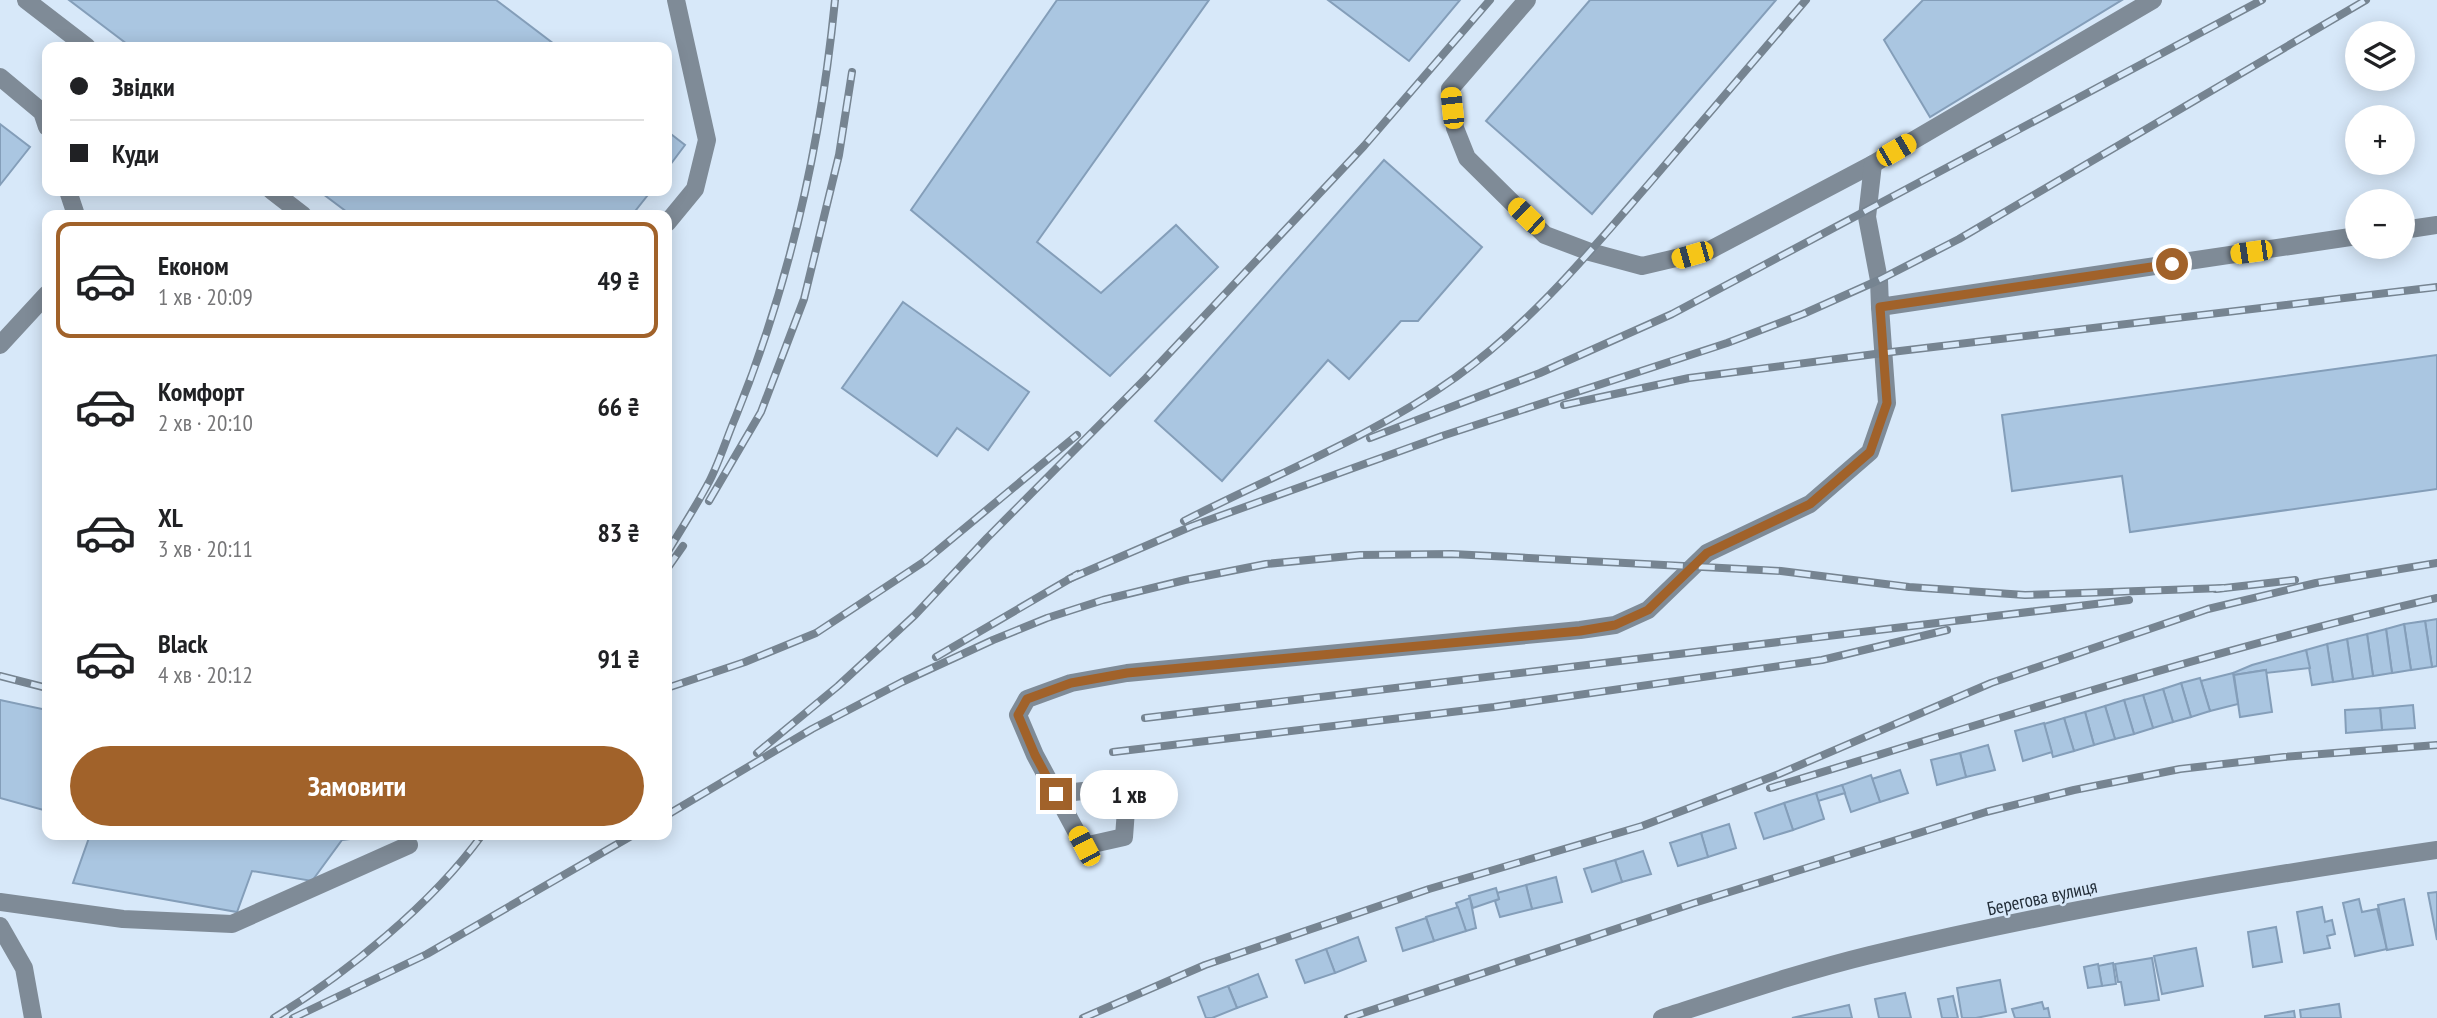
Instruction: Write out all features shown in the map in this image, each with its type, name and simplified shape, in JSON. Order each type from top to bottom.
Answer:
[{"type":"street","points":[[26,0],[81,42]]},
{"type":"street","points":[[672,217],[695,189],[707,140],[676,0]]},
{"type":"street","points":[[1527,0],[1450,89],[1455,128],[1467,158],[1545,235],[1590,252],[1642,266],[1710,250],[1872,164],[2153,0]]},
{"type":"street","points":[[0,77],[42,111]]},
{"type":"street","points":[[1056,794],[1018,715],[1027,699],[1071,683],[1127,673],[1580,631],[1615,625],[1648,610],[1707,553],[1810,504],[1870,452],[1887,403],[1879,280],[1867,216],[1872,164]]},
{"type":"street","points":[[278,196],[297,210]]},
{"type":"street","points":[[2415,228],[2437,225]]},
{"type":"street","points":[[1880,307],[2345,238]]},
{"type":"street","points":[[0,345],[42,299]]},
{"type":"street","points":[[0,902],[122,919],[232,924],[410,845]]},
{"type":"street","name":"Берегова вулиця","points":[[1662,1018],[1868,956],[2040,917],[2193,889],[2437,850]]},
{"type":"street","points":[[0,926],[24,968],[33,1018]]},
{"type":"building","points":[[69,0],[496,0],[551,42],[124,42]]},
{"type":"building","points":[[1057,0],[1209,0],[1037,242],[1101,293],[1176,225],[1218,267],[1110,376],[911,210]]},
{"type":"building","points":[[1328,0],[1460,0],[1409,61]]},
{"type":"building","points":[[1590,0],[1776,0],[1592,214],[1486,121]]},
{"type":"building","points":[[1923,0],[2122,0],[1930,117],[1884,40]]},
{"type":"building","points":[[0,124],[30,147],[0,185]]},
{"type":"building","points":[[672,135],[685,145],[672,162]]},
{"type":"building","points":[[1384,160],[1482,247],[1418,321],[1401,321],[1349,379],[1328,360],[1222,481],[1155,421]]},
{"type":"building","points":[[326,196],[647,196],[636,210],[344,210]]},
{"type":"building","points":[[903,302],[1029,392],[988,450],[957,428],[937,456],[842,388]]},
{"type":"building","points":[[2437,355],[2437,489],[2130,532],[2122,476],[2012,491],[2002,415]]},
{"type":"building","points":[[2437,619],[2437,666],[2432,667],[2425,621]]},
{"type":"building","points":[[2425,621],[2432,667],[2411,670],[2404,624]]},
{"type":"building","points":[[2404,624],[2411,670],[2392,673],[2386,629]]},
{"type":"building","points":[[2386,629],[2392,673],[2373,676],[2367,634]]},
{"type":"building","points":[[2367,634],[2373,676],[2353,679],[2347,639]]},
{"type":"building","points":[[2347,639],[2353,679],[2333,682],[2327,644]]},
{"type":"building","points":[[2327,644],[2333,682],[2312,685],[2306,650]]},
{"type":"building","points":[[2306,650],[2310,668],[2266,673],[2266,670],[2233,673],[2252,665]]},
{"type":"building","points":[[2266,670],[2272,712],[2240,717],[2234,675]]},
{"type":"building","points":[[2233,673],[2238,704],[2210,711],[2201,681]]},
{"type":"building","points":[[2200,678],[2210,711],[2191,717],[2181,683]]},
{"type":"building","points":[[2181,683],[2191,717],[2173,722],[2163,689]]},
{"type":"building","points":[[2163,689],[2173,722],[2153,728],[2143,695]]},
{"type":"building","points":[[2143,695],[2153,728],[2134,734],[2124,700]]},
{"type":"building","points":[[0,700],[42,709],[42,810],[0,798]]},
{"type":"building","points":[[2124,700],[2134,734],[2115,739],[2105,706]]},
{"type":"building","points":[[2413,705],[2415,728],[2382,730],[2380,708]]},
{"type":"building","points":[[2105,706],[2115,739],[2094,745],[2085,712]]},
{"type":"building","points":[[2380,708],[2382,730],[2346,733],[2345,710]]},
{"type":"building","points":[[2085,712],[2094,745],[2074,751],[2064,718]]},
{"type":"building","points":[[2064,718],[2074,751],[2053,757],[2044,724]]},
{"type":"building","points":[[2044,723],[2052,752],[2023,761],[2015,731]]},
{"type":"building","points":[[1988,745],[1995,770],[1966,777],[1960,753]]},
{"type":"building","points":[[1960,753],[1966,777],[1937,785],[1931,760]]},
{"type":"building","points":[[1900,770],[1908,793],[1880,802],[1872,779]]},
{"type":"building","points":[[1871,775],[1880,802],[1851,812],[1842,785]]},
{"type":"building","points":[[1842,785],[1845,793],[1818,801],[1816,793]]},
{"type":"building","points":[[1816,793],[1824,819],[1793,830],[1784,803]]},
{"type":"building","points":[[1784,803],[1793,830],[1764,839],[1755,813]]},
{"type":"building","points":[[1729,824],[1736,848],[1708,857],[1701,833]]},
{"type":"building","points":[[1701,833],[1708,857],[1678,866],[1670,843]]},
{"type":"building","points":[[88,840],[342,840],[312,881],[252,871],[237,912],[73,883]]},
{"type":"building","points":[[1643,851],[1651,874],[1622,882],[1615,860]]},
{"type":"building","points":[[1615,860],[1622,882],[1592,892],[1584,869]]},
{"type":"building","points":[[1556,877],[1562,902],[1532,909],[1526,885]]},
{"type":"building","points":[[1526,885],[1532,909],[1500,917],[1495,901],[1499,899],[1497,893]]},
{"type":"building","points":[[1496,888],[1499,899],[1473,908],[1469,896]]},
{"type":"building","points":[[2437,892],[2437,940],[2428,893]]},
{"type":"building","points":[[1470,898],[1476,928],[1466,931],[1456,903]]},
{"type":"building","points":[[2359,899],[2362,912],[2377,909],[2387,949],[2355,956],[2343,903]]},
{"type":"building","points":[[2404,899],[2413,945],[2387,950],[2378,905]]},
{"type":"building","points":[[1458,907],[1466,931],[1434,941],[1426,917]]},
{"type":"building","points":[[2322,907],[2325,922],[2332,920],[2335,934],[2327,936],[2330,948],[2304,953],[2297,912]]},
{"type":"building","points":[[1426,918],[1434,941],[1403,951],[1396,928]]},
{"type":"building","points":[[2276,927],[2282,962],[2253,967],[2248,932]]},
{"type":"building","points":[[1358,937],[1366,961],[1335,973],[1326,949]]},
{"type":"building","points":[[2196,948],[2203,986],[2162,994],[2154,956]]},
{"type":"building","points":[[1326,949],[1335,973],[1305,983],[1296,960]]},
{"type":"building","points":[[2152,958],[2159,1000],[2125,1005],[2115,964]]},
{"type":"building","points":[[2113,963],[2116,984],[2102,986],[2098,966]]},
{"type":"building","points":[[2098,964],[2102,986],[2088,988],[2084,967]]},
{"type":"building","points":[[1258,974],[1267,997],[1237,1008],[1228,986]]},
{"type":"building","points":[[2000,980],[2006,1012],[1962,1018],[1957,988]]},
{"type":"building","points":[[1228,986],[1237,1008],[1206,1018],[1198,997]]},
{"type":"building","points":[[1905,993],[1911,1018],[1879,1018],[1875,999]]},
{"type":"building","points":[[1953,996],[1958,1018],[1942,1018],[1938,999]]},
{"type":"building","points":[[2042,1002],[2044,1009],[2048,1008],[2050,1018],[2015,1018],[2012,1009]]},
{"type":"building","points":[[2339,1004],[2341,1018],[2301,1018],[2300,1010]]},
{"type":"building","points":[[1849,1005],[1852,1018],[1792,1018]]},
{"type":"building","points":[[2294,1011],[2295,1018],[2265,1018],[2265,1016]]},
{"type":"railway","points":[[672,545],[714,472],[772,315],[812,159],[835,0]]},
{"type":"railway","points":[[757,753],[838,686],[915,615],[987,538],[1146,378],[1364,146],[1490,0]]},
{"type":"railway","points":[[1184,521],[1357,437],[1424,398],[1483,356],[1533,311],[1580,262],[1806,0]]},
{"type":"railway","points":[[1370,438],[1540,373],[1672,314],[2262,0]]},
{"type":"railway","points":[[1069,579],[1192,526],[1442,436],[1727,343],[1803,314],[1879,280],[1959,239],[2366,0]]},
{"type":"railway","points":[[709,501],[761,412],[804,299],[839,155],[852,72]]},
{"type":"railway","points":[[1564,405],[1689,378],[2437,287]]},
{"type":"railway","points":[[672,686],[745,662],[816,633],[925,561],[1077,435]]},
{"type":"railway","points":[[672,562],[683,546]]},
{"type":"railway","points":[[672,812],[812,729],[902,682],[993,640],[1047,618],[1103,600],[1266,564],[1360,555],[1452,554],[1781,571],[1909,587],[2025,595],[2224,588]]},
{"type":"railway","points":[[1083,1018],[1205,965],[1429,889],[1642,826],[1779,774],[1991,683],[2208,609],[2316,583],[2437,563]]},
{"type":"railway","points":[[936,657],[1078,574]]},
{"type":"railway","points":[[2216,589],[2295,580]]},
{"type":"railway","points":[[1770,788],[2185,663],[2437,598]]},
{"type":"railway","points":[[1145,718],[2129,600]]},
{"type":"railway","points":[[1113,752],[1494,707],[1822,660],[1947,630]]},
{"type":"railway","points":[[0,676],[42,687]]},
{"type":"railway","points":[[1348,1018],[1694,903],[1986,812],[2074,790],[2180,769],[2284,757],[2437,745]]},
{"type":"railway","points":[[274,1018],[359,959],[387,936],[439,886],[478,840]]},
{"type":"railway","points":[[293,1018],[427,954],[624,840]]},
{"type":"route","points":[[1056,794],[1018,715],[1027,699],[1071,683],[1127,673],[1580,631],[1615,625],[1648,610],[1707,553],[1810,504],[1870,452],[1887,403],[1880,307],[2172,264]]}]
